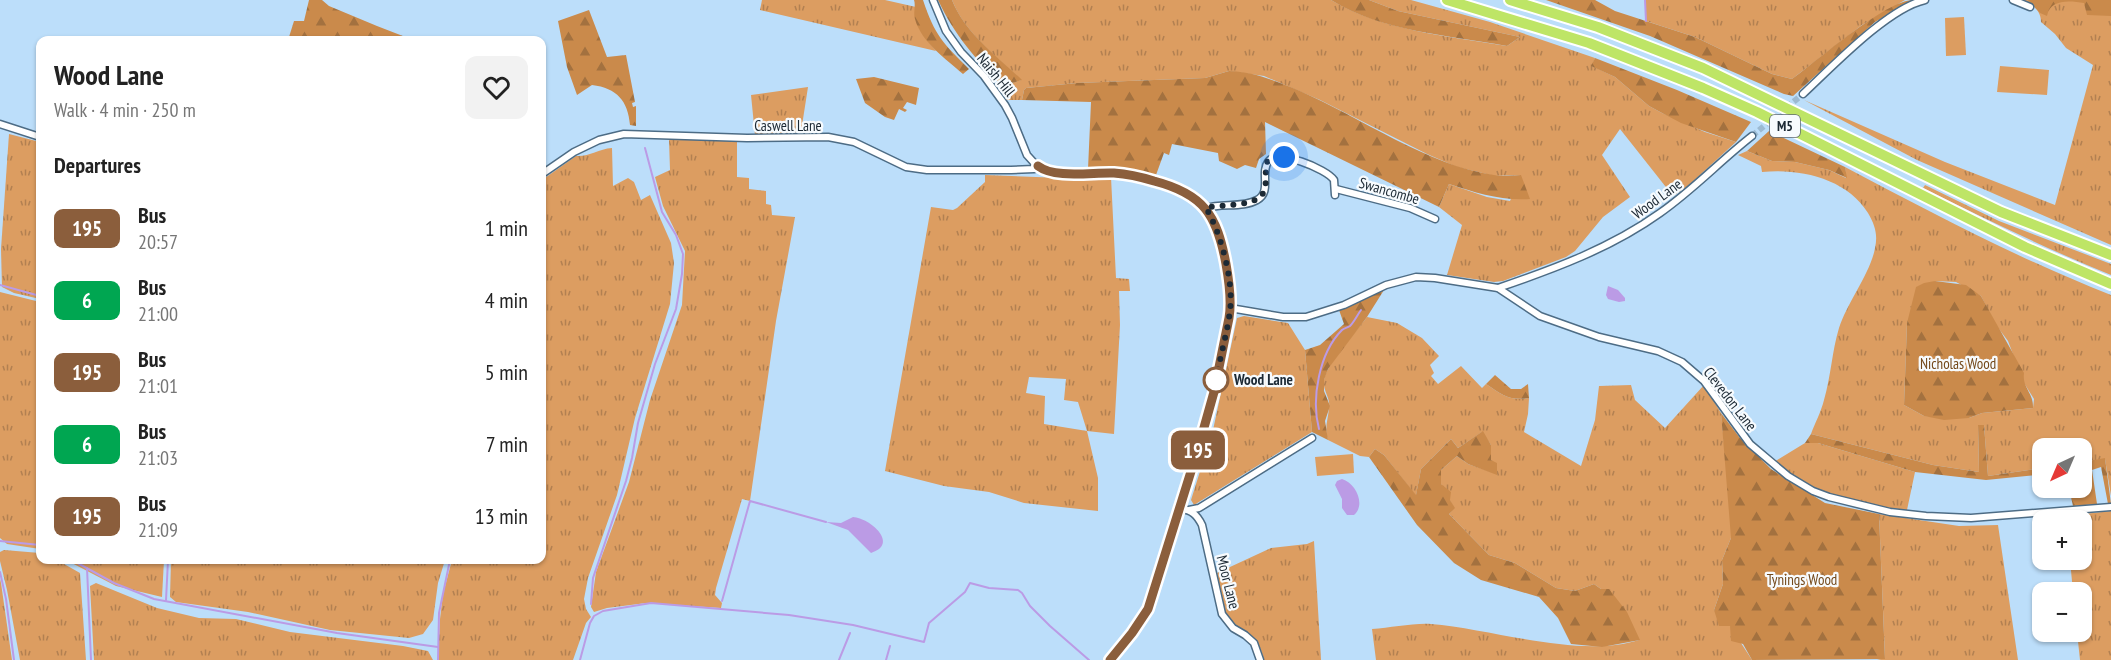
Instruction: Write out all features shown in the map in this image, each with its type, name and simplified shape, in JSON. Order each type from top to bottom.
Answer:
[{"type":"highway","name":"M5","points":[[1447,0],[1589,43],[1703,88],[1757,112],[2017,243],[2111,284]]},
{"type":"highway","name":"M5","points":[[1510,0],[1598,27],[1703,68],[2001,212],[2111,255]]},
{"type":"street","name":"Naish Hill","points":[[933,0],[946,31],[1005,105],[1027,155],[1038,166]]},
{"type":"street","points":[[1803,94],[1879,25],[1916,2],[1925,0]]},
{"type":"street","points":[[2013,0],[2030,7]]},
{"type":"street","points":[[0,124],[36,135]]},
{"type":"street","name":"Caswell Lane","points":[[546,171],[574,152],[599,140],[624,134],[747,138],[828,137],[854,142],[906,167],[927,170],[1034,169],[1038,166],[1050,172],[1115,173],[1143,178],[1187,192],[1206,208]]},
{"type":"street","name":"Wood Lane","points":[[1498,288],[1548,271],[1618,240],[1660,213],[1752,136]]},
{"type":"street","name":"Swancombe","points":[[1206,208],[1250,203],[1260,198],[1265,189],[1267,163],[1274,157],[1291,159],[1327,173],[1334,180],[1335,192],[1369,196],[1410,208],[1435,219]]},
{"type":"street","points":[[1110,660],[1148,609],[1181,508],[1214,392],[1230,308],[1224,253],[1215,222],[1206,208]]},
{"type":"street","name":"Clevedon Lane","points":[[1230,308],[1287,318],[1306,317],[1350,303],[1386,285],[1416,277],[1498,288],[1539,316],[1599,337],[1658,351],[1682,362],[1704,381],[1741,434],[1763,456],[1796,481],[1829,497],[1868,508],[1906,514],[1971,518],[2111,507]]},
{"type":"street","points":[[1181,508],[1189,510],[1199,508],[1312,438]]},
{"type":"street","name":"Moor Lane","points":[[1189,510],[1202,525],[1222,614],[1233,628],[1254,643],[1260,660]]},
{"type":"green space","points":[[309,0],[322,0],[329,6],[403,36],[289,36],[294,21],[304,21]]},
{"type":"green space","points":[[762,0],[885,0],[916,7],[918,26],[936,51],[760,10]]},
{"type":"green space","points":[[914,0],[923,0],[941,38],[969,69],[963,74],[928,43],[915,19]]},
{"type":"green space","points":[[938,0],[952,0],[973,33],[1022,80],[1002,86],[966,46],[951,25]]},
{"type":"green space","points":[[952,0],[1331,0],[1372,19],[1417,31],[1507,46],[1520,37],[1398,11],[1369,0],[1411,0],[1490,22],[1595,58],[1592,66],[1615,77],[1649,106],[1705,132],[1736,142],[1689,185],[1673,196],[1620,129],[1602,155],[1630,197],[1603,217],[1575,251],[1566,257],[1503,281],[1494,282],[1447,275],[1462,225],[1439,207],[1449,184],[1487,197],[1510,201],[1521,175],[1495,176],[1457,167],[1320,100],[1264,76],[1229,71],[1205,78],[1077,83],[1026,88],[1022,100],[1006,100],[1006,91],[1002,86],[1021,80],[973,33]]},
{"type":"green space","points":[[1331,0],[1369,0],[1398,11],[1520,37],[1507,46],[1417,31],[1372,19]]},
{"type":"green space","points":[[1546,0],[1595,0],[1615,11],[1695,37],[1772,74],[1792,79],[1869,20],[1901,3],[1913,0],[1875,22],[1793,96],[1650,36]]},
{"type":"green space","points":[[1645,0],[1905,0],[1862,25],[1792,79],[1772,74],[1695,37],[1646,21]]},
{"type":"green space","points":[[2022,0],[2111,0],[2111,245],[1917,160],[1804,100],[1945,162],[2055,205],[2093,65],[2066,48],[2041,22],[2036,8]]},
{"type":"green space","points":[[2028,0],[2111,0],[2111,16],[2087,15],[2084,3],[2060,2],[2052,7],[2047,16],[2040,13]]},
{"type":"green space","points":[[589,10],[607,57],[626,55],[635,102],[632,103],[633,107],[636,106],[636,126],[630,125],[627,109],[620,97],[608,89],[592,85],[577,95],[567,67],[558,21]]},
{"type":"green space","points":[[1964,17],[1966,55],[1946,56],[1945,18]]},
{"type":"green space","points":[[1595,58],[1751,122],[1736,142],[1681,123],[1649,106],[1615,77],[1591,66]]},
{"type":"green space","points":[[2000,66],[2049,70],[2047,95],[1997,92]]},
{"type":"green space","points":[[1229,71],[1257,75],[1300,91],[1445,162],[1494,175],[1521,175],[1530,199],[1499,198],[1449,184],[1439,207],[1265,122],[1266,154],[1259,159],[1256,168],[1245,165],[1237,169],[1219,161],[1218,153],[1172,144],[1169,155],[1164,153],[1156,175],[1133,169],[1088,169],[1091,102],[1022,100],[1026,88],[1077,83],[1205,78]]},
{"type":"green space","points":[[874,77],[919,88],[916,105],[907,102],[903,108],[907,110],[905,112],[899,109],[894,120],[885,117],[865,103],[856,79]]},
{"type":"green space","points":[[808,87],[801,132],[755,135],[751,95]]},
{"type":"green space","points":[[1769,131],[1845,167],[1847,178],[1829,170],[1795,162],[1772,161],[1747,151]]},
{"type":"green space","points":[[9,134],[36,141],[36,298],[14,293],[2,287],[1,249]]},
{"type":"green space","points":[[669,140],[737,140],[737,177],[749,178],[749,189],[766,191],[766,204],[771,205],[772,215],[795,217],[776,321],[750,501],[742,499],[716,588],[715,595],[722,603],[721,608],[646,603],[594,612],[591,607],[596,572],[629,482],[650,400],[682,305],[685,251],[663,206],[655,177],[670,170]]},
{"type":"green space","points":[[612,148],[613,186],[628,178],[634,182],[641,200],[650,195],[671,243],[674,263],[670,304],[635,418],[617,495],[588,578],[584,599],[591,617],[586,623],[573,660],[438,660],[443,594],[451,564],[546,564],[546,177],[576,156]]},
{"type":"green space","points":[[1747,151],[1772,161],[1795,162],[1829,170],[1846,178],[1845,167],[2009,251],[2111,295],[2111,496],[2105,459],[2092,461],[2092,438],[2032,438],[2032,470],[1988,476],[1984,425],[1978,426],[1979,472],[1933,465],[1811,434],[1824,400],[1839,328],[1873,257],[1876,243],[1875,230],[1868,213],[1859,201],[1836,184],[1807,174],[1762,172],[1761,166],[1738,155]],"holes":[[[1935,281],[1956,282],[1981,296],[1996,325],[2008,341],[2024,383],[2034,399],[2033,408],[1982,413],[1969,418],[1924,416],[1904,405],[1907,323]]]},
{"type":"green space","points":[[985,175],[1111,177],[1116,278],[1129,279],[1130,291],[1119,291],[1120,325],[1114,434],[1087,431],[1098,478],[1098,511],[1024,503],[989,492],[944,486],[885,471],[931,207],[953,210],[985,182]],"holes":[[[1029,377],[1066,379],[1064,400],[1078,402],[1087,431],[1044,424],[1045,396],[1026,393]]]},
{"type":"green space","points":[[1925,185],[1999,221],[2111,264],[2111,275],[1970,211],[1923,188]]},
{"type":"green space","name":"Nicholas Wood","points":[[1935,281],[1966,285],[1981,296],[2024,373],[2033,408],[1982,413],[1969,418],[1944,420],[1924,416],[1904,405],[1907,323],[1916,287]]},
{"type":"green space","points":[[1384,290],[1328,369],[1324,380],[1324,391],[1330,406],[1325,421],[1328,440],[1312,432],[1305,350],[1320,345],[1344,324],[1339,310]]},
{"type":"green space","points":[[0,292],[36,301],[36,548],[7,544],[0,538]]},
{"type":"green space","points":[[1244,316],[1288,323],[1305,350],[1312,432],[1194,505],[1191,500],[1213,430],[1237,318]]},
{"type":"green space","points":[[1367,317],[1397,323],[1422,338],[1439,356],[1430,365],[1434,373],[1431,376],[1438,384],[1461,366],[1482,388],[1486,384],[1511,398],[1529,398],[1524,432],[1581,466],[1595,420],[1599,386],[1631,385],[1635,400],[1665,428],[1704,385],[1721,413],[1731,513],[1731,538],[1722,560],[1723,584],[1714,610],[1730,626],[1752,660],[1376,660],[1372,629],[1416,624],[1455,627],[1564,645],[1616,645],[1639,640],[1601,589],[1594,584],[1575,591],[1556,588],[1515,563],[1489,555],[1449,514],[1454,508],[1441,484],[1441,470],[1457,456],[1468,464],[1497,474],[1491,460],[1491,445],[1482,432],[1458,448],[1451,439],[1421,469],[1416,496],[1384,455],[1375,449],[1369,457],[1360,456],[1328,440],[1326,428],[1329,404],[1324,380],[1336,356]]},
{"type":"green space","points":[[1495,375],[1511,389],[1521,389],[1528,384],[1529,398],[1511,398],[1486,384]]},
{"type":"green space","name":"Tynings Wood","points":[[1721,413],[1740,438],[1771,469],[1825,503],[1879,514],[1885,659],[1752,660],[1743,644],[1731,641],[1730,626],[1719,626],[1714,610],[1723,584],[1722,560],[1731,538]]},
{"type":"green space","points":[[1978,425],[1984,425],[1988,476],[2032,470],[2032,475],[1986,480],[1915,472],[1818,443],[1805,443],[1811,434],[1933,465],[1979,472]]},
{"type":"green space","points":[[1483,431],[1491,445],[1491,460],[1497,463],[1497,475],[1468,464],[1457,456],[1441,470],[1441,484],[1451,492],[1450,500],[1455,508],[1449,514],[1489,555],[1515,563],[1556,588],[1575,591],[1594,584],[1601,589],[1609,589],[1627,612],[1640,640],[1602,647],[1571,644],[1558,618],[1539,597],[1481,580],[1454,563],[1417,525],[1369,457],[1375,449],[1384,455],[1416,495],[1421,469],[1451,439],[1458,448]]},
{"type":"green space","points":[[1805,443],[1818,443],[1915,472],[1907,510],[1867,504],[1827,493],[1798,479],[1774,462]]},
{"type":"green space","points":[[1353,454],[1354,473],[1317,476],[1315,457]]},
{"type":"green space","points":[[2105,458],[2111,504],[2108,504],[2101,467],[2092,470],[2092,460]]},
{"type":"green space","points":[[2092,470],[2097,504],[2073,506],[2071,498],[2092,498]]},
{"type":"green space","points":[[2111,511],[2111,660],[2080,660],[2078,642],[2092,642],[2092,582],[2072,582],[2071,570],[2092,570],[2092,513]]},
{"type":"green space","points":[[1879,514],[1959,526],[1998,525],[2018,660],[1877,660],[1885,658]]},
{"type":"green space","points":[[1314,541],[1321,660],[1264,660],[1254,639],[1234,624],[1226,613],[1217,573],[1271,548],[1307,544]]},
{"type":"green space","points":[[4,550],[36,553],[36,564],[64,564],[80,573],[86,660],[20,660],[0,552]]},
{"type":"green space","points":[[74,564],[164,564],[162,597],[116,586]]},
{"type":"green space","points":[[171,564],[444,564],[438,583],[433,620],[423,634],[409,638],[330,630],[248,612],[176,602],[170,597]]},
{"type":"green space","points":[[0,579],[1,583],[12,660],[0,660]]},
{"type":"green space","points":[[96,583],[157,608],[199,618],[236,619],[290,632],[403,646],[428,651],[433,660],[94,660],[90,586]]},
{"type":"shaded area","points":[[1608,286],[1618,290],[1625,301],[1608,299],[1606,295]]},
{"type":"shaded area","points":[[1342,479],[1351,485],[1358,495],[1358,511],[1354,515],[1347,515],[1342,508],[1342,499],[1335,485]]},
{"type":"shaded area","points":[[853,517],[860,518],[874,526],[879,532],[883,538],[883,544],[879,549],[871,553],[848,530],[826,522],[841,523]]},
{"type":"waterway","points":[[1645,0],[1646,21]]},
{"type":"waterway","points":[[591,604],[593,578],[626,481],[638,423],[655,364],[676,309],[682,274],[683,254],[676,235],[662,212],[645,148]]},
{"type":"waterway","points":[[0,285],[36,295]]},
{"type":"waterway","points":[[1319,429],[1316,404],[1323,364],[1334,340],[1342,330],[1350,326],[1361,310]]},
{"type":"waterway","points":[[722,601],[750,501],[826,522]]},
{"type":"waterway","points":[[0,541],[36,545]]},
{"type":"waterway","points":[[79,564],[114,583],[154,599],[337,633],[438,647]]},
{"type":"waterway","points":[[166,600],[168,564]]},
{"type":"waterway","points":[[438,660],[439,613],[449,564]]},
{"type":"waterway","points":[[87,568],[91,660]]},
{"type":"waterway","points":[[0,572],[14,660]]},
{"type":"waterway","points":[[580,660],[594,616],[603,611],[651,603],[789,615],[853,625],[924,642],[929,623],[965,592],[970,583],[989,588],[1018,590],[1050,626],[1089,660]]},
{"type":"waterway","points":[[839,660],[850,633]]},
{"type":"waterway","points":[[886,660],[890,646]]},
{"type":"tunnel","points":[[1752,136],[1803,94]]},
{"type":"bus line","name":"195","points":[[1038,166],[1050,172],[1132,175],[1187,192],[1201,202],[1215,222],[1224,253],[1229,286],[1229,318],[1214,392],[1181,508],[1148,609],[1110,660]]},
{"type":"place","name":"Wood Lane","points":[[1216,380]]},
{"type":"route","points":[[1216,380],[1230,308],[1229,286],[1220,238],[1215,222],[1206,208],[1258,200],[1265,189],[1268,160],[1274,157],[1284,157]]}]
